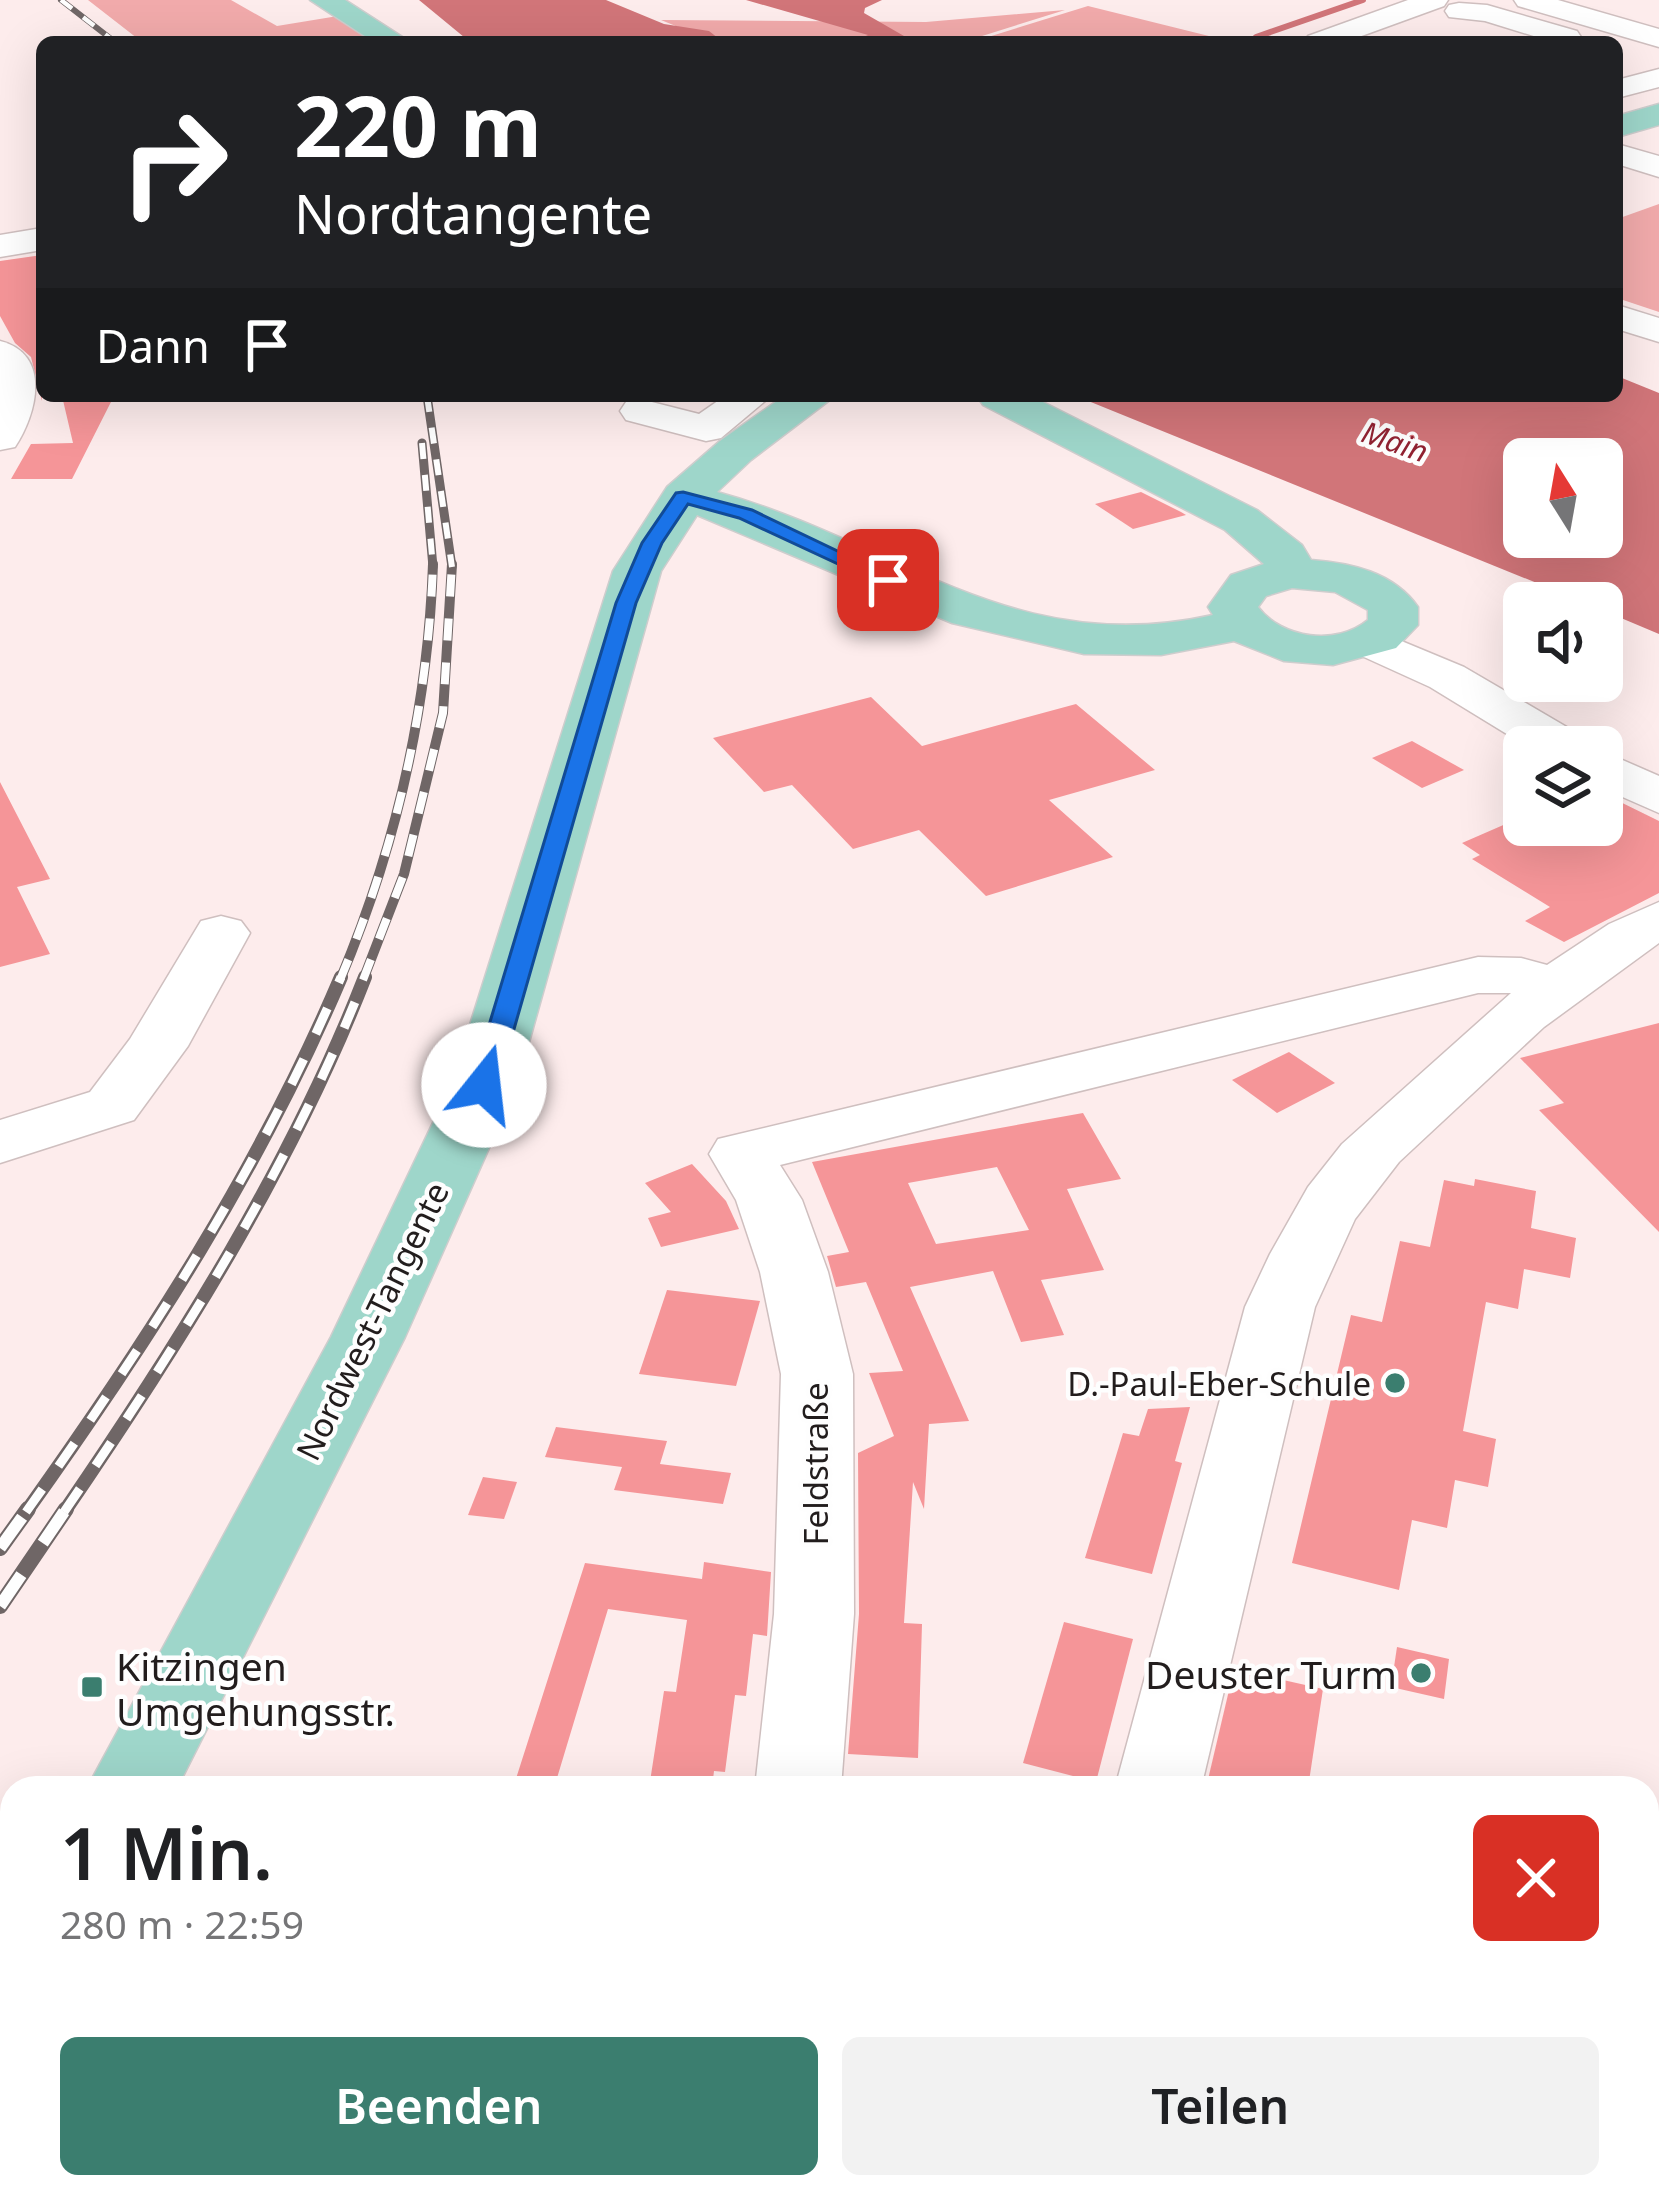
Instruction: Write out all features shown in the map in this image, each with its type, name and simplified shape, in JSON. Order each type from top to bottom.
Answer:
[{"type":"main road","points":[[323,0],[385,36]]},
{"type":"main road","points":[[1623,125],[1659,114]]},
{"type":"main road","name":"Nordwest-Tangente","points":[[138,1776],[368,1337],[484,1085],[626,603],[645,557],[683,497],[733,450],[805,402]]},
{"type":"main road","points":[[1010,402],[1241,520],[1286,555],[1292,574]]},
{"type":"main road","points":[[683,497],[746,514],[896,583],[1013,626],[1088,638],[1162,640],[1242,624]]},
{"type":"main road","points":[[1292,574],[1348,580],[1386,599],[1393,608],[1393,625],[1370,642],[1342,648],[1300,647],[1265,638],[1242,624],[1233,607],[1238,592],[1258,580],[1292,574]]},
{"type":"street","points":[[1344,36],[1499,0]]},
{"type":"street","points":[[1528,0],[1659,38]]},
{"type":"street","points":[[1588,0],[1659,21]]},
{"type":"street","points":[[1420,18],[1486,13],[1562,36]]},
{"type":"street","points":[[1420,18],[1468,36]]},
{"type":"street","points":[[1623,54],[1659,65]]},
{"type":"street","points":[[1623,85],[1659,77]]},
{"type":"street","points":[[1623,156],[1657,166]]},
{"type":"street","points":[[0,246],[36,240]]},
{"type":"street","points":[[1623,318],[1659,331]]},
{"type":"street","points":[[0,353],[14,370],[20,401],[0,438]]},
{"type":"street","points":[[640,411],[706,429],[743,402]]},
{"type":"street","points":[[1370,642],[1447,677],[1529,726]]},
{"type":"street","points":[[1623,778],[1659,797]]},
{"type":"street","points":[[1161,1776],[1280,1307],[1309,1238],[1354,1172],[1388,1136],[1553,987],[1609,946],[1659,920]]},
{"type":"street","points":[[0,1142],[112,1106],[157,1046],[221,933]]},
{"type":"street","name":"Feldstraße","points":[[799,1776],[814,1614],[817,1374],[788,1253],[769,1200],[741,1154],[1478,975],[1521,976],[1553,987]]},
{"type":"shaded area","points":[[88,0],[231,0],[277,26],[338,16],[371,36],[134,36]]},
{"type":"shaded area","points":[[1088,6],[1209,36],[991,36]]},
{"type":"shaded area","points":[[1065,10],[982,36],[700,36],[661,20],[926,22]]},
{"type":"shaded area","points":[[1659,204],[1659,312],[1623,300],[1623,217]]},
{"type":"water","points":[[419,0],[606,0],[664,24],[715,36],[463,36]]},
{"type":"water","points":[[746,0],[882,0],[864,13],[904,36],[868,35]]},
{"type":"water","name":"Main","points":[[1623,378],[1659,393],[1659,634],[1623,619],[1623,582],[1534,582],[1091,402],[1623,402]]},
{"type":"building","points":[[36,256],[36,377],[31,357],[15,343],[0,316],[0,261]]},
{"type":"building","points":[[63,402],[111,402],[72,479],[11,479],[31,444],[73,443]]},
{"type":"building","points":[[1141,492],[1186,515],[1133,529],[1095,504]]},
{"type":"building","points":[[871,697],[922,746],[1076,704],[1155,770],[1049,800],[1113,857],[986,896],[919,830],[853,849],[792,785],[764,792],[713,738]]},
{"type":"building","points":[[1412,741],[1464,770],[1422,788],[1372,758]]},
{"type":"building","points":[[0,782],[50,879],[17,887],[50,954],[0,967]]},
{"type":"building","points":[[1623,803],[1659,821],[1659,893],[1564,942],[1525,921],[1550,907],[1472,859],[1480,855],[1462,843],[1503,825],[1503,846],[1623,846]]},
{"type":"building","points":[[1659,1023],[1659,1232],[1539,1110],[1564,1103],[1520,1058]]},
{"type":"building","points":[[1289,1052],[1335,1083],[1277,1113],[1232,1080]]},
{"type":"building","points":[[1083,1113],[1121,1179],[1067,1189],[1104,1270],[1041,1280],[1064,1335],[1021,1342],[993,1271],[910,1287],[969,1421],[929,1424],[924,1509],[913,1482],[904,1623],[922,1624],[918,1758],[848,1754],[859,1614],[858,1453],[894,1436],[869,1373],[903,1371],[866,1282],[836,1287],[827,1256],[849,1252],[812,1162]],"holes":[[[997,1167],[1029,1230],[936,1244],[908,1183]]]},
{"type":"building","points":[[692,1164],[726,1201],[739,1229],[661,1247],[648,1218],[671,1212],[645,1183]]},
{"type":"building","name":"D.-Paul-Eber-Schule","points":[[1475,1179],[1536,1191],[1531,1228],[1576,1238],[1570,1278],[1524,1269],[1518,1309],[1486,1302],[1463,1431],[1496,1439],[1488,1487],[1455,1480],[1447,1528],[1412,1520],[1399,1590],[1292,1563],[1351,1315],[1382,1322],[1400,1241],[1430,1247],[1444,1180],[1474,1186]]},
{"type":"building","points":[[667,1290],[760,1301],[736,1386],[639,1374]]},
{"type":"building","points":[[1190,1407],[1175,1461],[1182,1463],[1152,1574],[1085,1558],[1123,1433],[1139,1436],[1148,1409]]},
{"type":"building","points":[[556,1427],[667,1441],[660,1464],[731,1473],[723,1504],[614,1490],[622,1467],[545,1457]]},
{"type":"building","points":[[483,1477],[517,1482],[504,1519],[468,1515]]},
{"type":"building","points":[[704,1562],[771,1572],[767,1636],[753,1634],[746,1696],[735,1695],[725,1772],[651,1776],[664,1691],[676,1692],[687,1620],[608,1609],[558,1776],[517,1776],[585,1563],[702,1579]]},
{"type":"building","points":[[1064,1622],[1133,1639],[1098,1776],[1073,1776],[1023,1763]]},
{"type":"building","name":"Deuster Turm","points":[[1397,1647],[1449,1659],[1444,1699],[1391,1687]]},
{"type":"building","points":[[1234,1669],[1323,1689],[1310,1776],[1209,1776]]},
{"type":"waterway","points":[[1259,36],[1363,0]]},
{"type":"railway","points":[[61,0],[107,36]]},
{"type":"railway","points":[[428,402],[452,566]]},
{"type":"railway","points":[[422,443],[433,566]]},
{"type":"railway","points":[[340,980],[377,879],[406,776],[424,671],[433,566]]},
{"type":"railway","points":[[363,980],[404,874],[443,713],[452,566]]},
{"type":"railway","points":[[26,1512],[198,1253],[274,1118],[341,977]]},
{"type":"railway","points":[[66,1509],[230,1253],[303,1117],[365,977]]},
{"type":"railway","points":[[0,1548],[28,1509]]},
{"type":"railway","points":[[0,1606],[66,1509]]},
{"type":"place","name":"D.-Paul-Eber-Schule","points":[[1395,1383]]},
{"type":"place","name":"Deuster Turm","points":[[1421,1673]]},
{"type":"place","name":"Kitzingen Umgehungsstr.","points":[[92,1687]]},
{"type":"route","points":[[484,1085],[626,603],[652,543],[683,497],[746,514],[888,580]]}]
